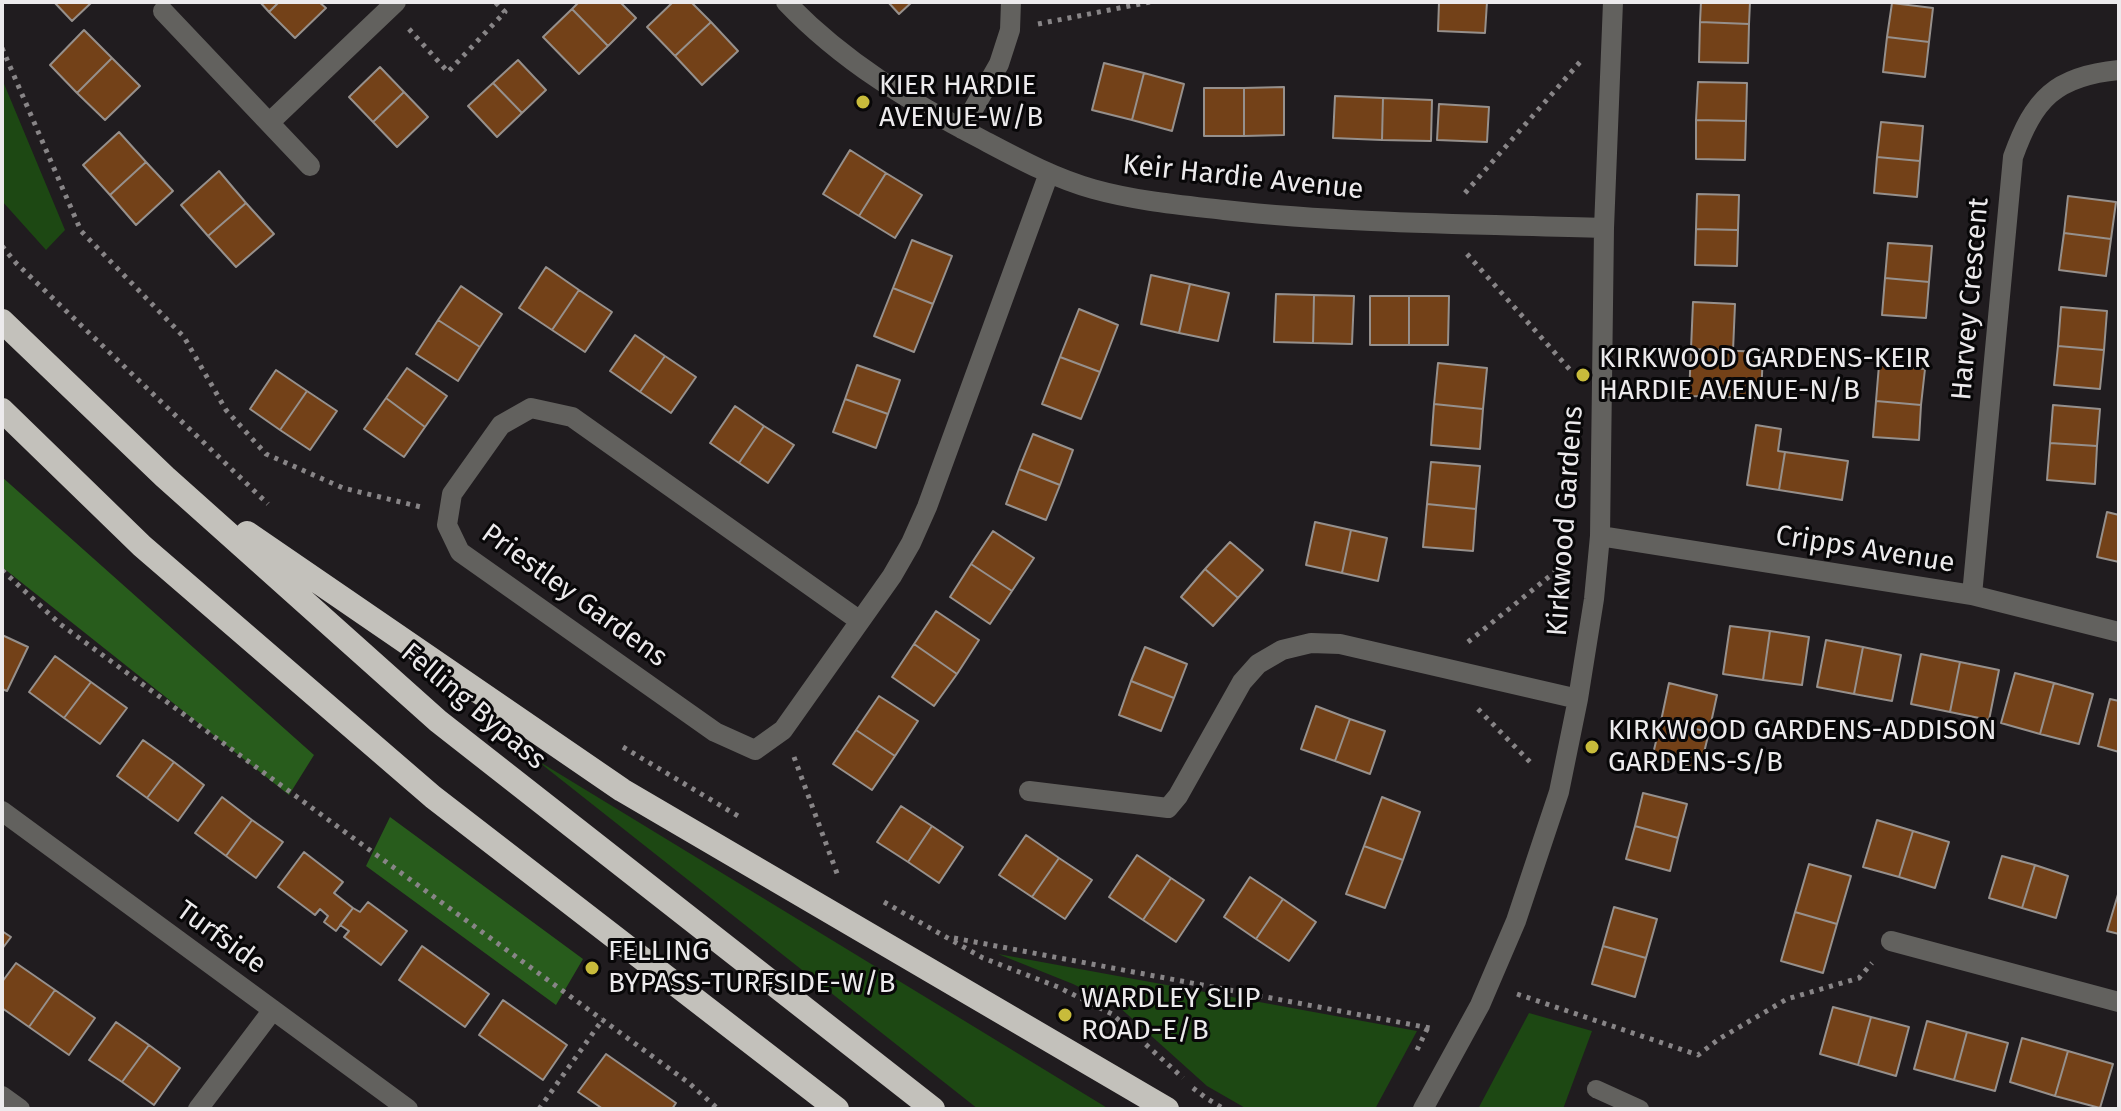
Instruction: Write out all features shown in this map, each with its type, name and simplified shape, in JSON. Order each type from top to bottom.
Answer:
[{"type":"highway","name":"Felling Bypass","points":[[2,321],[165,477],[438,721],[933,1109]]},
{"type":"highway","points":[[2,410],[142,546],[433,797],[837,1109]]},
{"type":"highway","points":[[165,477],[622,790],[1167,1109]]},
{"type":"street","name":"Keir Hardie Avenue","points":[[786,2],[862,68],[912,102],[1031,165],[1093,189],[1164,203],[1266,215],[1604,228]]},
{"type":"street","points":[[962,129],[999,64],[1010,30],[1011,2]]},
{"type":"street","name":"Kirkwood Gardens","points":[[1423,1109],[1464,1035],[1516,921],[1559,792],[1578,699],[1594,599],[1600,536],[1604,228],[1613,2]]},
{"type":"street","points":[[270,122],[393,5]]},
{"type":"street","points":[[163,11],[310,166]]},
{"type":"street","name":"Harvey Crescent","points":[[1972,595],[2013,157],[2025,124],[2043,99],[2066,83],[2097,72],[2119,70]]},
{"type":"street","name":"Priestley Gardens","points":[[860,621],[572,417],[531,408],[501,425],[452,494],[447,525],[460,552],[715,732],[755,750],[783,730],[892,576],[911,543],[927,507],[1049,173]]},
{"type":"street","name":"Cripps Avenue","points":[[1600,536],[1972,595],[2119,632]]},
{"type":"street","points":[[1029,791],[1168,808],[1178,796],[1242,682],[1258,664],[1282,650],[1311,643],[1340,644],[1578,699]]},
{"type":"street","name":"Turfside","points":[[2,811],[408,1109]]},
{"type":"street","points":[[1891,941],[2119,1002]]},
{"type":"street","points":[[198,1109],[272,1011]]},
{"type":"street","points":[[2,1096],[20,1109]]},
{"type":"lane","points":[[1596,1089],[1640,1109]]},
{"type":"path","points":[[393,5],[448,72],[505,12],[495,2]]},
{"type":"path","points":[[1010,30],[1150,2]]},
{"type":"path","points":[[2,48],[81,231],[184,337],[226,410],[266,454],[343,488],[448,513]]},
{"type":"path","points":[[2,246],[16,263],[275,510]]},
{"type":"path","points":[[2,570],[60,624],[603,1019],[689,1083],[718,1109]]},
{"type":"path","points":[[783,730],[838,876],[824,868]]},
{"type":"path","points":[[623,747],[744,820]]},
{"type":"path","points":[[879,899],[983,958],[1058,987],[1112,1014],[1195,1089],[1224,1109]]},
{"type":"path","points":[[947,937],[1464,1035]]},
{"type":"path","points":[[1488,985],[1698,1055],[1787,999],[1859,978],[1891,941]]},
{"type":"path","points":[[539,1109],[603,1019]]},
{"type":"green space","points":[[2,79],[65,230],[46,250],[2,201]]},
{"type":"green space","points":[[2,477],[314,755],[289,795],[2,567]]},
{"type":"green space","points":[[535,759],[1109,1109],[978,1109]]},
{"type":"green space","points":[[390,817],[583,959],[556,1005],[366,866]]},
{"type":"green space","points":[[998,954],[1417,1031],[1375,1109],[1247,1109],[1207,1086],[1118,1006]]},
{"type":"green space","points":[[1529,1013],[1592,1031],[1563,1109],[1478,1109]]},
{"type":"building","points":[[54,2],[92,2],[72,21]]},
{"type":"building","points":[[260,2],[279,2],[269,12]]},
{"type":"building","points":[[279,2],[319,2],[326,8],[295,38],[269,12]]},
{"type":"building","points":[[579,2],[620,2],[636,18],[608,46],[572,9]]},
{"type":"building","points":[[673,2],[691,2],[711,22],[675,56],[647,27]]},
{"type":"building","points":[[888,2],[912,2],[899,14]]},
{"type":"building","points":[[1439,2],[1487,2],[1485,33],[1438,31]]},
{"type":"building","points":[[1701,2],[1750,2],[1749,24],[1700,22]]},
{"type":"building","points":[[1892,3],[1933,8],[1929,42],[1887,37]]},
{"type":"building","points":[[572,9],[608,46],[579,74],[543,37]]},
{"type":"building","points":[[711,22],[738,51],[702,85],[675,56]]},
{"type":"building","points":[[1700,22],[1749,24],[1748,63],[1699,62]]},
{"type":"building","points":[[84,30],[112,58],[77,93],[50,65]]},
{"type":"building","points":[[1887,37],[1929,42],[1925,77],[1883,72]]},
{"type":"building","points":[[112,58],[140,86],[105,120],[77,93]]},
{"type":"building","points":[[518,60],[546,90],[522,113],[493,83]]},
{"type":"building","points":[[1104,63],[1144,73],[1132,120],[1092,110]]},
{"type":"building","points":[[380,67],[404,92],[373,122],[349,97]]},
{"type":"building","points":[[1144,73],[1184,84],[1172,131],[1132,120]]},
{"type":"building","points":[[1698,82],[1747,83],[1746,121],[1696,120]]},
{"type":"building","points":[[493,83],[522,113],[497,137],[468,106]]},
{"type":"building","points":[[1284,87],[1284,135],[1244,136],[1244,88]]},
{"type":"building","points":[[1204,88],[1244,88],[1244,136],[1204,136]]},
{"type":"building","points":[[404,92],[428,117],[397,147],[373,122]]},
{"type":"building","points":[[1335,96],[1383,98],[1382,140],[1333,138]]},
{"type":"building","points":[[1383,98],[1432,100],[1431,141],[1382,140]]},
{"type":"building","points":[[1439,104],[1489,107],[1487,142],[1437,140]]},
{"type":"building","points":[[1696,120],[1746,121],[1745,160],[1696,159]]},
{"type":"building","points":[[1881,122],[1923,126],[1920,161],[1877,157]]},
{"type":"building","points":[[119,132],[146,162],[110,195],[83,165]]},
{"type":"building","points":[[850,150],[886,173],[859,216],[823,194]]},
{"type":"building","points":[[1877,157],[1920,161],[1917,197],[1874,193]]},
{"type":"building","points":[[146,162],[173,191],[136,225],[110,195]]},
{"type":"building","points":[[219,171],[246,203],[208,236],[181,205]]},
{"type":"building","points":[[886,173],[922,195],[895,238],[859,216]]},
{"type":"building","points":[[1697,194],[1739,195],[1738,230],[1696,229]]},
{"type":"building","points":[[2068,196],[2116,202],[2111,239],[2064,233]]},
{"type":"building","points":[[246,203],[274,234],[236,267],[208,236]]},
{"type":"building","points":[[1696,229],[1738,230],[1737,266],[1695,265]]},
{"type":"building","points":[[2064,233],[2111,239],[2106,276],[2059,270]]},
{"type":"building","points":[[912,240],[952,256],[933,304],[893,288]]},
{"type":"building","points":[[1888,243],[1932,246],[1929,282],[1885,278]]},
{"type":"building","points":[[546,267],[579,290],[552,330],[519,308]]},
{"type":"building","points":[[1151,275],[1190,284],[1179,333],[1141,324]]},
{"type":"building","points":[[1885,278],[1929,282],[1926,318],[1882,315]]},
{"type":"building","points":[[1190,284],[1229,293],[1218,341],[1179,333]]},
{"type":"building","points":[[461,286],[502,314],[480,347],[438,320]]},
{"type":"building","points":[[893,288],[933,304],[914,352],[874,336]]},
{"type":"building","points":[[579,290],[612,312],[585,352],[552,330]]},
{"type":"building","points":[[1276,294],[1314,295],[1313,343],[1274,342]]},
{"type":"building","points":[[1314,295],[1354,296],[1352,344],[1313,343]]},
{"type":"building","points":[[1370,296],[1409,296],[1409,345],[1370,345]]},
{"type":"building","points":[[1409,296],[1449,296],[1448,345],[1409,345]]},
{"type":"building","points":[[1693,302],[1735,304],[1733,351],[1691,349]]},
{"type":"building","points":[[2061,307],[2107,311],[2104,350],[2058,346]]},
{"type":"building","points":[[1079,309],[1118,325],[1100,372],[1060,357]]},
{"type":"building","points":[[438,320],[480,347],[458,381],[416,354]]},
{"type":"building","points":[[635,335],[665,356],[640,392],[610,371]]},
{"type":"building","points":[[2058,346],[2104,350],[2100,389],[2054,385]]},
{"type":"building","points":[[1691,349],[1763,352],[1761,398],[1689,396]]},
{"type":"building","points":[[665,356],[696,377],[671,413],[640,392]]},
{"type":"building","points":[[1060,357],[1100,372],[1081,419],[1042,404]]},
{"type":"building","points":[[1438,363],[1487,368],[1483,409],[1434,404]]},
{"type":"building","points":[[857,365],[900,380],[888,414],[845,399]]},
{"type":"building","points":[[1879,365],[1925,369],[1921,405],[1876,401]]},
{"type":"building","points":[[407,368],[447,396],[425,427],[386,398]]},
{"type":"building","points":[[276,370],[307,391],[280,430],[250,409]]},
{"type":"building","points":[[307,391],[337,411],[310,450],[280,430]]},
{"type":"building","points":[[386,398],[425,427],[404,457],[364,429]]},
{"type":"building","points":[[845,399],[888,414],[876,448],[833,432]]},
{"type":"building","points":[[1876,401],[1921,405],[1919,440],[1873,437]]},
{"type":"building","points":[[1434,404],[1483,409],[1480,449],[1431,445]]},
{"type":"building","points":[[2053,405],[2100,409],[2097,446],[2050,443]]},
{"type":"building","points":[[735,406],[764,426],[739,463],[710,443]]},
{"type":"building","points":[[1756,425],[1781,429],[1778,451],[1785,452],[1779,490],[1747,485]]},
{"type":"building","points":[[764,426],[794,445],[768,483],[739,463]]},
{"type":"building","points":[[1033,434],[1073,450],[1060,485],[1019,469]]},
{"type":"building","points":[[2050,443],[2097,446],[2095,484],[2047,480]]},
{"type":"building","points":[[1785,452],[1848,461],[1842,500],[1779,490]]},
{"type":"building","points":[[1431,462],[1480,466],[1476,509],[1427,504]]},
{"type":"building","points":[[1019,469],[1060,485],[1046,520],[1006,504]]},
{"type":"building","points":[[1427,504],[1476,509],[1473,551],[1423,547]]},
{"type":"building","points":[[2107,512],[2119,515],[2119,562],[2097,557]]},
{"type":"building","points":[[1315,522],[1351,530],[1342,573],[1306,565]]},
{"type":"building","points":[[1351,530],[1387,538],[1378,581],[1342,573]]},
{"type":"building","points":[[993,531],[1034,558],[1012,591],[971,564]]},
{"type":"building","points":[[1230,542],[1263,570],[1238,598],[1205,569]]},
{"type":"building","points":[[971,564],[1012,591],[990,624],[950,597]]},
{"type":"building","points":[[1205,569],[1238,598],[1213,626],[1181,597]]},
{"type":"building","points":[[936,611],[979,640],[957,674],[914,644]]},
{"type":"building","points":[[1730,626],[1770,631],[1763,680],[1723,674]]},
{"type":"building","points":[[1770,631],[1809,637],[1802,685],[1763,680]]},
{"type":"building","points":[[2,635],[28,647],[7,691],[2,689]]},
{"type":"building","points":[[1826,640],[1863,647],[1854,694],[1817,687]]},
{"type":"building","points":[[914,644],[957,674],[934,706],[892,677]]},
{"type":"building","points":[[1145,647],[1187,664],[1174,698],[1131,681]]},
{"type":"building","points":[[1863,647],[1901,655],[1892,701],[1854,694]]},
{"type":"building","points":[[1921,654],[1960,662],[1950,712],[1911,704]]},
{"type":"building","points":[[55,656],[91,682],[64,718],[29,692]]},
{"type":"building","points":[[1960,662],[1999,670],[1989,720],[1950,712]]},
{"type":"building","points":[[2015,673],[2054,683],[2040,734],[2001,723]]},
{"type":"building","points":[[1131,681],[1174,698],[1161,731],[1119,715]]},
{"type":"building","points":[[91,682],[127,708],[100,744],[64,718]]},
{"type":"building","points":[[1669,683],[1717,695],[1709,732],[1661,721]]},
{"type":"building","points":[[2054,683],[2093,694],[2079,744],[2040,734]]},
{"type":"building","points":[[879,696],[918,721],[895,756],[856,730]]},
{"type":"building","points":[[2110,699],[2119,701],[2119,752],[2098,746]]},
{"type":"building","points":[[1316,706],[1350,719],[1335,761],[1301,749]]},
{"type":"building","points":[[1350,719],[1385,731],[1370,774],[1335,761]]},
{"type":"building","points":[[1661,721],[1709,732],[1700,769],[1652,758]]},
{"type":"building","points":[[856,730],[895,756],[872,790],[833,764]]},
{"type":"building","points":[[143,740],[174,762],[147,798],[117,776]]},
{"type":"building","points":[[174,762],[204,785],[178,821],[147,798]]},
{"type":"building","points":[[1643,793],[1687,804],[1678,838],[1635,826]]},
{"type":"building","points":[[222,797],[252,820],[226,856],[195,833]]},
{"type":"building","points":[[1382,797],[1420,812],[1403,860],[1364,846]]},
{"type":"building","points":[[901,806],[932,826],[908,862],[877,842]]},
{"type":"building","points":[[252,820],[283,842],[256,878],[226,856]]},
{"type":"building","points":[[1877,820],[1913,831],[1899,877],[1863,867]]},
{"type":"building","points":[[932,826],[963,847],[939,883],[908,862]]},
{"type":"building","points":[[1635,826],[1678,838],[1670,871],[1626,859]]},
{"type":"building","points":[[1913,831],[1949,842],[1935,888],[1899,877]]},
{"type":"building","points":[[1026,835],[1059,858],[1032,897],[999,875]]},
{"type":"building","points":[[1364,846],[1403,860],[1385,908],[1346,894]]},
{"type":"building","points":[[304,852],[343,882],[334,893],[353,908],[336,931],[324,922],[328,916],[320,909],[315,915],[278,887]]},
{"type":"building","points":[[1137,855],[1171,878],[1143,920],[1109,897]]},
{"type":"building","points":[[2002,856],[2035,865],[2022,908],[1989,898]]},
{"type":"building","points":[[1059,858],[1092,880],[1065,919],[1032,897]]},
{"type":"building","points":[[1809,864],[1851,876],[1837,924],[1795,912]]},
{"type":"building","points":[[2035,865],[2068,876],[2056,918],[2022,908]]},
{"type":"building","points":[[1250,877],[1283,899],[1256,939],[1224,917]]},
{"type":"building","points":[[1171,878],[1204,900],[1176,942],[1143,920]]},
{"type":"building","points":[[2119,891],[2119,934],[2107,931]]},
{"type":"building","points":[[1283,899],[1316,922],[1289,961],[1256,939]]},
{"type":"building","points":[[368,902],[407,931],[381,965],[344,937],[349,931],[340,925],[353,908],[360,912]]},
{"type":"building","points":[[1614,907],[1657,919],[1646,958],[1603,946]]},
{"type":"building","points":[[1795,912],[1837,924],[1823,973],[1781,961]]},
{"type":"building","points":[[2,931],[11,937],[2,949]]},
{"type":"building","points":[[422,946],[489,994],[465,1027],[399,980]]},
{"type":"building","points":[[1603,946],[1646,958],[1635,997],[1592,984]]},
{"type":"building","points":[[16,963],[55,990],[29,1027],[2,1008],[2,982]]},
{"type":"building","points":[[55,990],[95,1018],[69,1055],[29,1027]]},
{"type":"building","points":[[503,1000],[567,1045],[543,1080],[479,1035]]},
{"type":"building","points":[[1833,1007],[1871,1017],[1858,1065],[1820,1054]]},
{"type":"building","points":[[1871,1017],[1909,1027],[1896,1076],[1858,1065]]},
{"type":"building","points":[[1927,1021],[1967,1032],[1954,1080],[1914,1069]]},
{"type":"building","points":[[116,1022],[149,1045],[122,1082],[89,1060]]},
{"type":"building","points":[[1967,1032],[2008,1043],[1995,1091],[1954,1080]]},
{"type":"building","points":[[2022,1038],[2068,1051],[2055,1096],[2010,1082]]},
{"type":"building","points":[[149,1045],[180,1068],[154,1105],[122,1082]]},
{"type":"building","points":[[2068,1051],[2113,1064],[2100,1108],[2055,1096]]},
{"type":"building","points":[[606,1054],[676,1103],[672,1109],[603,1109],[578,1092]]},
{"type":"place","name":"KIER HARDIE AVENUE-W/B","points":[[863,102]]},
{"type":"place","name":"KIRKWOOD GARDENS-KEIR HARDIE AVENUE-N/B","points":[[1583,375]]},
{"type":"place","name":"KIRKWOOD GARDENS-ADDISON GARDENS-S/B","points":[[1592,747]]},
{"type":"place","name":"FELLING BYPASS-TURFSIDE-W/B","points":[[592,968]]},
{"type":"place","name":"WARDLEY SLIP ROAD-E/B","points":[[1065,1015]]}]
